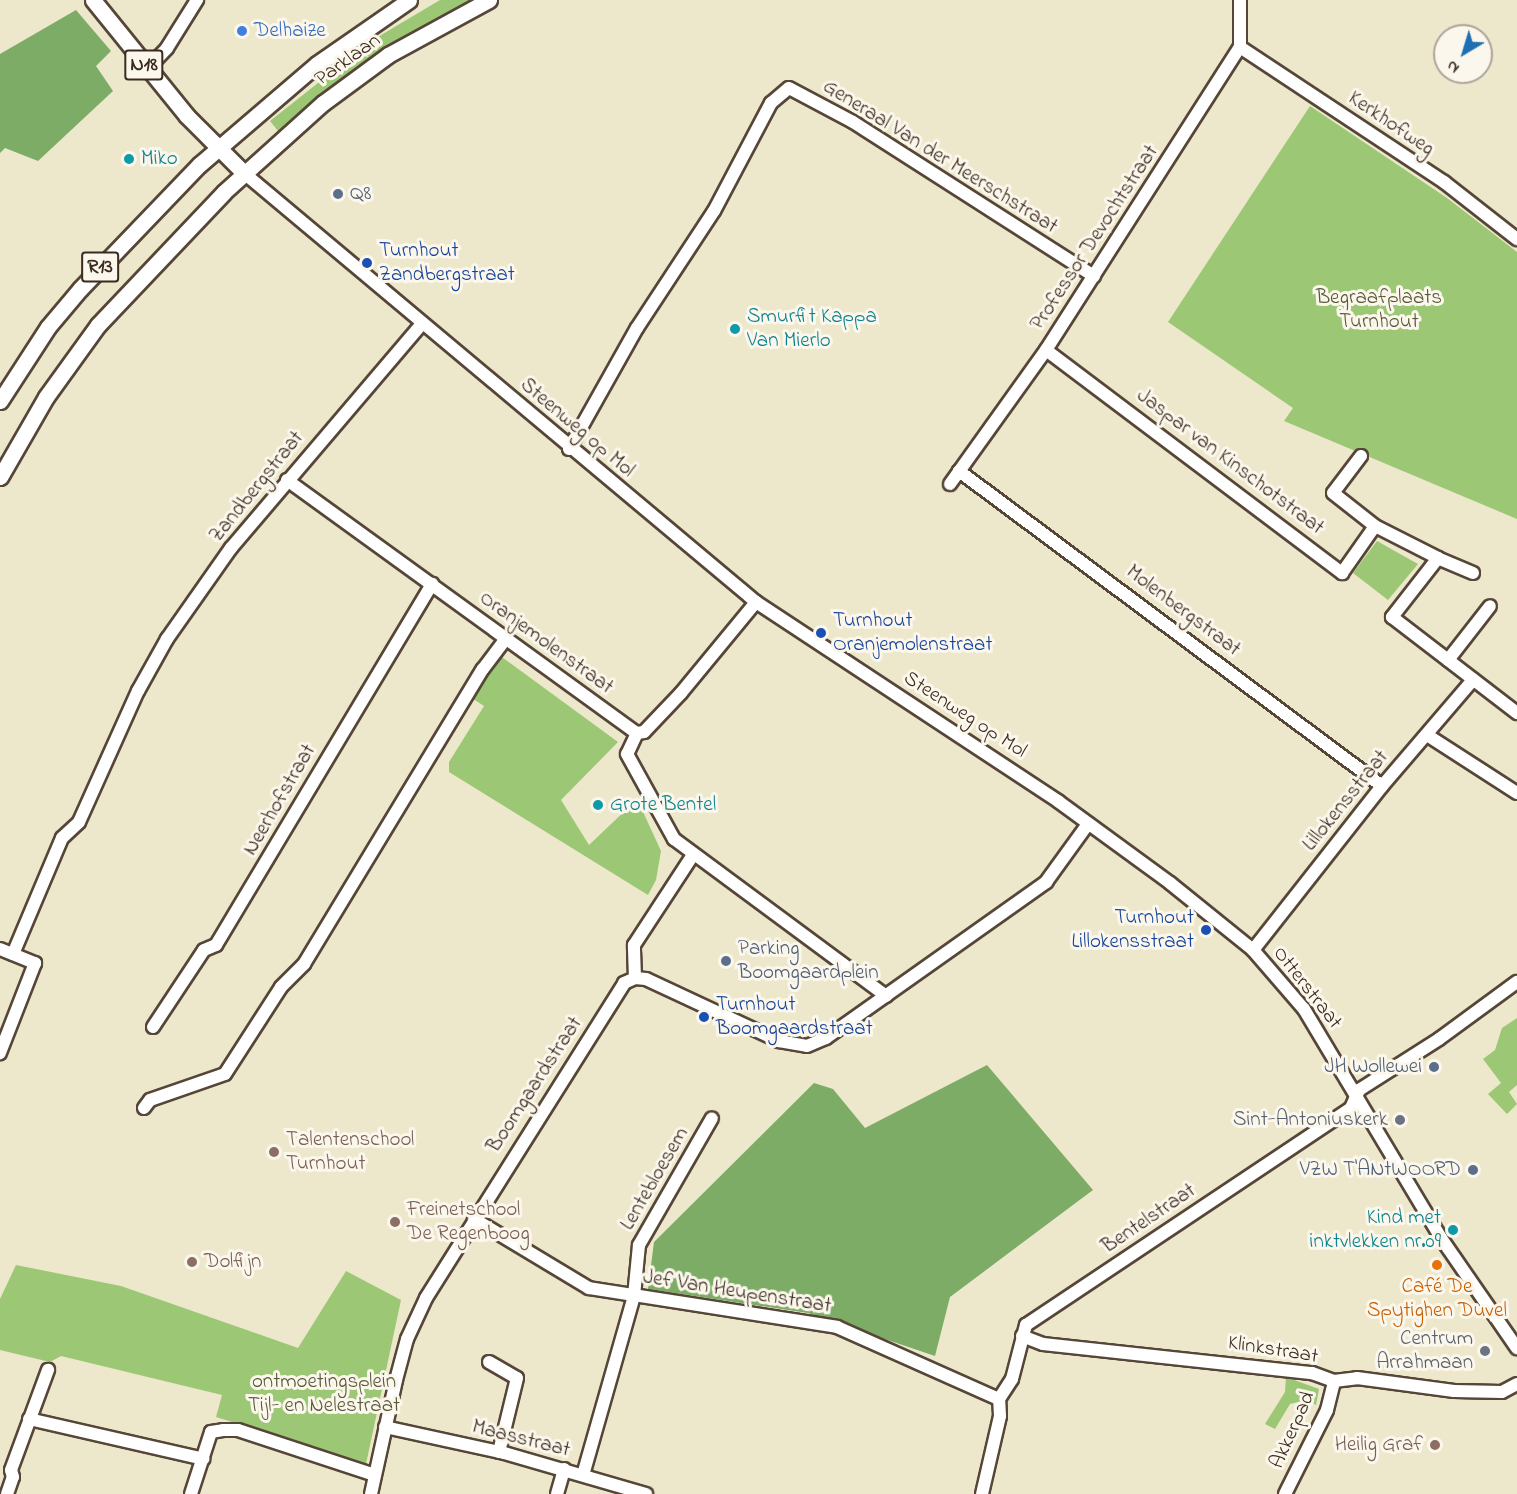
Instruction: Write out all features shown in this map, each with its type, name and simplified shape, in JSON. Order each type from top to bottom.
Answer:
[{"type":"main road","name":"Steenweg op Mol","points":[[93,0],[147,69],[244,173]]},
{"type":"main road","name":"Parklaan","points":[[218,147],[317,64],[409,0]]},
{"type":"main road","name":"Parklaan","points":[[244,173],[323,103],[388,55],[489,0]]},
{"type":"main road","name":"R13","points":[[0,401],[48,327],[80,289],[116,248],[218,147]]},
{"type":"main road","name":"R13","points":[[0,477],[46,397],[98,325],[146,270],[244,173]]},
{"type":"street","points":[[147,69],[167,48],[197,0]]},
{"type":"street","points":[[1240,0],[1240,46]]},
{"type":"street","name":"Kerkhofweg","points":[[1240,46],[1444,182],[1517,239]]},
{"type":"street","name":"Professor Devochtstraat","points":[[950,484],[1046,350],[1240,46]]},
{"type":"street","name":"Generaal Van der Meerschstraat","points":[[569,449],[637,328],[714,211],[771,103],[789,88],[853,122],[1094,276]]},
{"type":"street","name":"Steenweg op Mol","points":[[244,173],[421,325],[756,602],[1088,824]]},
{"type":"street","name":"Zandbergstraat","points":[[13,954],[62,838],[79,822],[141,687],[185,613],[286,480],[421,325]]},
{"type":"street","name":"Jaspar van Kinschotstraat","points":[[1046,350],[1229,484],[1342,573],[1375,526]]},
{"type":"street","name":"Jaspar van Kinschotstraat","points":[[1361,456],[1333,493],[1375,526],[1473,573]]},
{"type":"street","name":"Molenbergstraat","points":[[959,471],[1382,786]]},
{"type":"street","name":"Oranjemolenstraat","points":[[286,480],[637,733]]},
{"type":"street","points":[[1438,558],[1392,617],[1517,713]]},
{"type":"street","name":"Neerhofstraat","points":[[153,1027],[204,950],[216,945],[432,584]]},
{"type":"street","points":[[756,602],[681,693],[644,732],[637,733],[627,754],[674,839],[886,996]]},
{"type":"street","points":[[1450,661],[1490,606]]},
{"type":"street","points":[[144,1108],[150,1100],[225,1074],[281,987],[304,964],[483,669],[506,638]]},
{"type":"street","name":"Lillokensstraat","points":[[1253,950],[1382,786],[1473,680]]},
{"type":"street","points":[[1427,735],[1517,793]]},
{"type":"street","points":[[693,855],[634,945],[635,978],[646,979],[791,1046],[807,1046],[826,1038],[1046,882],[1088,824]]},
{"type":"street","name":"Otterstraat","points":[[1088,824],[1253,950],[1304,1008],[1441,1238],[1517,1348]]},
{"type":"street","points":[[0,949],[35,963],[0,1053]]},
{"type":"street","name":"Boomgaardstraat","points":[[371,1494],[407,1339],[426,1298],[615,996],[624,983],[635,978]]},
{"type":"street","name":"Bentelstraat","points":[[999,1399],[1012,1379],[1026,1326],[1057,1303],[1351,1108],[1359,1090],[1439,1039],[1517,982]]},
{"type":"street","name":"Lentebloesem","points":[[583,1475],[634,1296],[639,1245],[712,1118]]},
{"type":"street","name":"Jef Van Heupenstraat","points":[[474,1219],[571,1280],[589,1288],[837,1327],[999,1399]]},
{"type":"street","name":"Klinkstraat","points":[[1023,1336],[1043,1344],[1312,1373],[1334,1381],[1357,1378],[1454,1391],[1502,1392],[1517,1384]]},
{"type":"street","points":[[489,1362],[517,1378],[499,1452]]},
{"type":"street","points":[[7,1494],[30,1419],[48,1371]]},
{"type":"street","name":"Akkerpad","points":[[1285,1494],[1327,1410],[1334,1381]]},
{"type":"street","points":[[982,1494],[1000,1416],[999,1399]]},
{"type":"street","points":[[30,1419],[203,1459]]},
{"type":"street","name":"Maasstraat","points":[[385,1427],[499,1452],[646,1494]]},
{"type":"street","points":[[191,1494],[211,1432],[238,1430],[375,1475]]},
{"type":"street","points":[[557,1494],[564,1470]]},
{"type":"green space","points":[[440,0],[472,0],[381,53],[278,131],[270,121],[371,41]]},
{"type":"green space","points":[[76,10],[111,51],[96,66],[113,91],[38,161],[5,148],[0,153],[0,54]]},
{"type":"green space","name":"Begraafplaats Turnhout","points":[[1310,106],[1447,198],[1517,252],[1517,519],[1284,421],[1293,408],[1168,322]]},
{"type":"green space","points":[[1377,541],[1418,564],[1388,600],[1353,573]]},
{"type":"green space","points":[[499,655],[618,742],[561,800],[589,845],[630,806],[639,803],[661,851],[656,880],[648,895],[449,772],[449,762],[484,706],[470,697]]},
{"type":"green space","points":[[1517,1018],[1517,1085],[1509,1092],[1517,1104],[1507,1114],[1488,1094],[1501,1083],[1483,1059],[1495,1050],[1502,1028]]},
{"type":"green space","points":[[987,1065],[1093,1190],[950,1297],[935,1356],[808,1313],[648,1289],[654,1242],[814,1083],[833,1089],[865,1128]]},
{"type":"green space","name":"ontmoetingsplein Tijl- en Nelestraat","points":[[16,1265],[121,1286],[298,1348],[346,1271],[401,1300],[366,1464],[216,1417],[222,1395],[61,1356],[50,1362],[0,1350],[0,1299]]},
{"type":"green space","points":[[1286,1377],[1319,1389],[1316,1405],[1306,1400],[1290,1404],[1275,1429],[1265,1424],[1285,1392]]},
{"type":"place","name":"Delhaize","points":[[242,31]]},
{"type":"place","name":"Miko","points":[[129,159]]},
{"type":"place","name":"Q8","points":[[338,194]]},
{"type":"place","name":"Turnhout Zandbergstraat","points":[[367,263]]},
{"type":"place","name":"Smurfit Kappa Van Mierlo","points":[[735,329]]},
{"type":"place","name":"Turnhout Oranjemolenstraat","points":[[821,633]]},
{"type":"place","name":"Grote Bentel","points":[[598,805]]},
{"type":"place","name":"Turnhout Lillokensstraat","points":[[1206,930]]},
{"type":"place","name":"Parking Boomgaardplein","points":[[726,961]]},
{"type":"place","name":"Turnhout Boomgaardstraat","points":[[704,1017]]},
{"type":"place","name":"JH Wollewei","points":[[1434,1067]]},
{"type":"place","name":"Sint-Antoniuskerk","points":[[1400,1120]]},
{"type":"place","name":"Talentenschool Turnhout","points":[[274,1152]]},
{"type":"place","name":"VZW T'ANtWOORD","points":[[1473,1170]]},
{"type":"place","name":"Freinetschool De Regenboog","points":[[395,1222]]},
{"type":"place","name":"Kind met inktvlekken nr.09","points":[[1453,1230]]},
{"type":"place","name":"Dolfijn","points":[[192,1262]]},
{"type":"place","name":"Café De Spytighen Duvel","points":[[1437,1265]]},
{"type":"place","name":"Centrum Arrahmaan","points":[[1485,1351]]},
{"type":"place","name":"Heilig Graf","points":[[1435,1445]]}]
